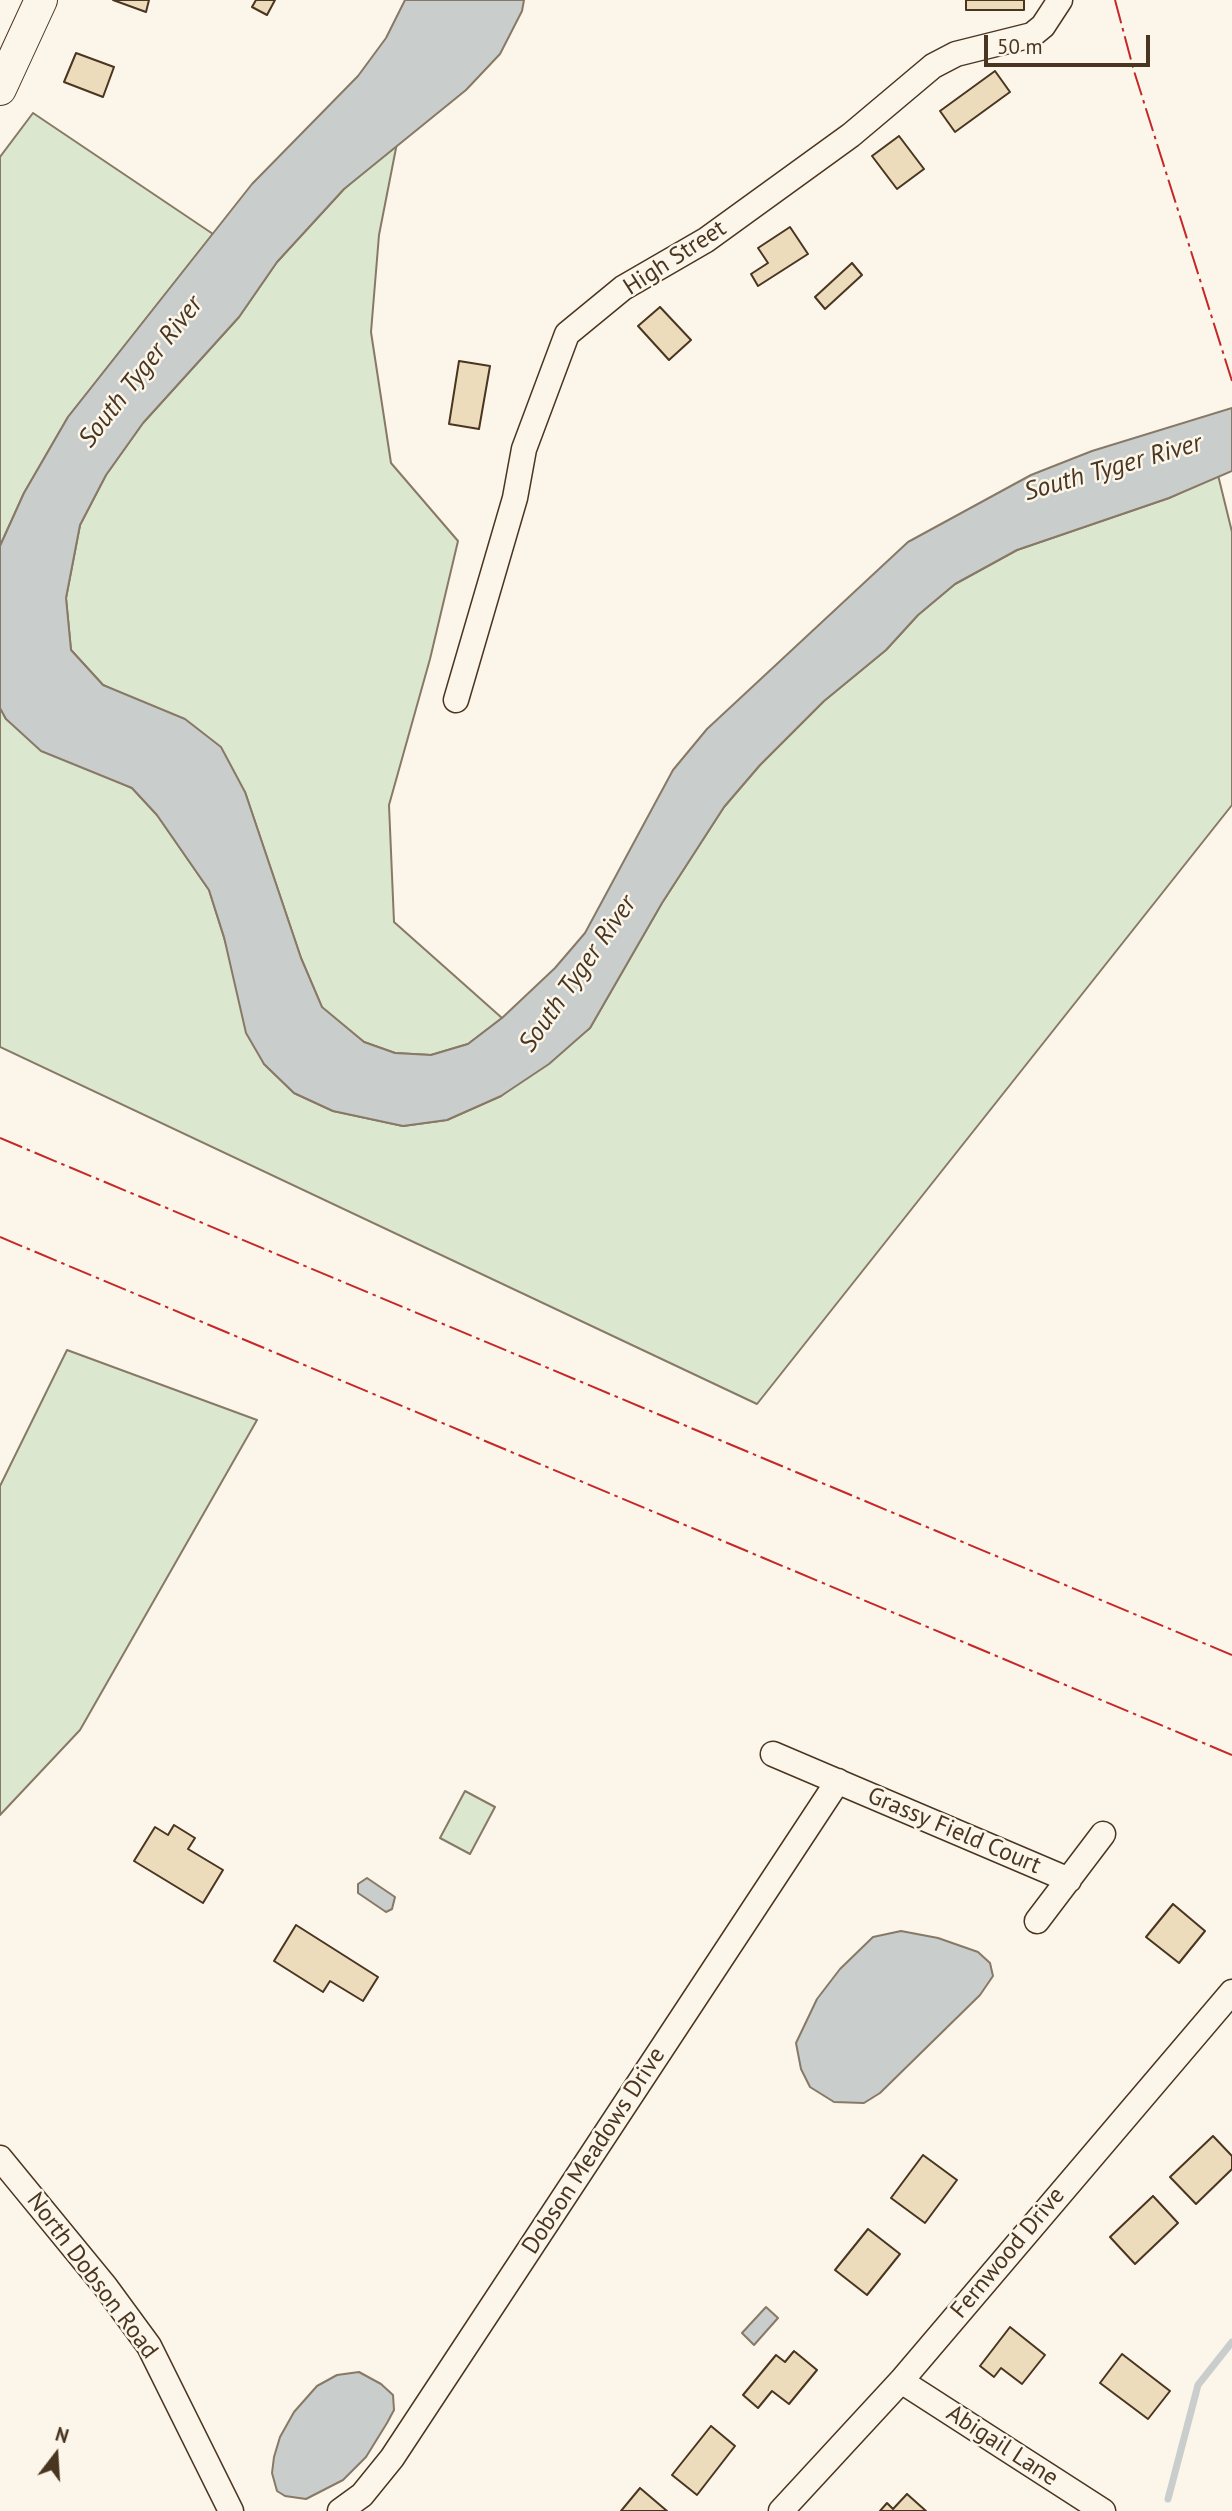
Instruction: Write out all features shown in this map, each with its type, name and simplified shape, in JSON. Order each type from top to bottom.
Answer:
[{"type":"main road","points":[[0,89],[41,0]]},
{"type":"street","name":"High Street","points":[[456,700],[515,498],[524,449],[551,370],[567,334],[612,300],[623,288],[706,240],[851,135],[933,65],[957,54],[1032,35],[1043,26],[1060,0]]},
{"type":"street","name":"Grassy Field Court","points":[[773,1754],[1069,1880]]},
{"type":"street","name":"Dobson Meadows Drive","points":[[340,2511],[362,2495],[392,2458],[838,1781]]},
{"type":"street","name":"Grassy Field Court","points":[[1037,1921],[1103,1834]]},
{"type":"street","name":"Fernwood Drive","points":[[780,2511],[901,2381],[1232,1992]]},
{"type":"street","name":"North Dobson Road","points":[[0,2158],[105,2286],[149,2346],[231,2511]]},
{"type":"street","name":"Abigail Lane","points":[[901,2381],[1103,2511]]},
{"type":"green space","points":[[33,113],[213,234],[68,417],[24,493],[0,546],[0,157]]},
{"type":"green space","points":[[397,143],[379,235],[371,332],[391,463],[458,541],[430,659],[389,805],[394,922],[502,1018],[468,1044],[431,1055],[395,1053],[364,1042],[322,1008],[301,958],[245,792],[142,704],[103,685],[71,650],[66,598],[80,525],[106,475],[143,423],[239,317],[277,262],[344,189]]},
{"type":"green space","points":[[1218,475],[1232,532],[1232,805],[757,1404],[0,1047],[0,708],[6,719],[89,768],[132,788],[157,815],[209,890],[264,1064],[294,1093],[333,1111],[403,1126],[447,1120],[501,1096],[590,1028],[662,903],[724,807],[760,765],[824,701],[886,650],[918,615],[955,584],[1017,550],[1169,498]]},
{"type":"green space","points":[[67,1350],[257,1420],[80,1730],[0,1815],[0,1486]]},
{"type":"green space","points":[[465,1791],[495,1807],[470,1854],[440,1838]]},
{"type":"water","name":"South Tyger River","points":[[405,0],[524,0],[522,11],[500,54],[466,90],[344,189],[277,262],[239,317],[143,423],[106,475],[80,525],[66,598],[71,650],[103,685],[185,719],[221,747],[245,792],[301,958],[322,1007],[364,1042],[395,1053],[431,1055],[468,1044],[502,1018],[555,968],[585,933],[673,770],[707,729],[908,542],[1031,475],[1092,451],[1232,408],[1232,471],[1169,498],[1017,550],[955,584],[918,615],[886,650],[824,701],[760,765],[724,807],[662,903],[590,1028],[549,1064],[501,1096],[447,1120],[403,1126],[333,1111],[294,1093],[264,1064],[246,1033],[224,937],[209,890],[157,815],[132,788],[41,751],[6,719],[0,708],[0,546],[24,493],[68,417],[252,184],[358,76],[386,38]]},
{"type":"water","points":[[367,1878],[395,1897],[392,1909],[386,1912],[358,1893],[358,1884]]},
{"type":"water","points":[[901,1931],[938,1938],[978,1952],[990,1963],[993,1976],[980,1995],[880,2093],[864,2103],[834,2102],[810,2087],[801,2069],[796,2043],[817,1999],[840,1969],[873,1937]]},
{"type":"water","points":[[766,2307],[778,2318],[754,2345],[742,2333]]},
{"type":"water","points":[[359,2372],[381,2384],[393,2395],[394,2410],[366,2457],[343,2480],[306,2499],[285,2496],[277,2491],[272,2473],[274,2457],[280,2437],[294,2412],[317,2386],[337,2375]]},
{"type":"building","points":[[113,0],[149,0],[146,12]]},
{"type":"building","points":[[256,0],[275,0],[267,15],[252,7]]},
{"type":"building","points":[[966,0],[1024,0],[1024,10],[966,10]]},
{"type":"building","points":[[76,53],[114,67],[103,97],[64,82]]},
{"type":"building","points":[[995,71],[1010,92],[955,132],[940,111]]},
{"type":"building","points":[[899,136],[924,169],[897,189],[872,156]]},
{"type":"building","points":[[790,227],[808,254],[758,286],[751,274],[768,263],[758,248]]},
{"type":"building","points":[[852,263],[862,275],[825,309],[815,297]]},
{"type":"building","points":[[660,307],[691,340],[669,360],[638,326]]},
{"type":"building","points":[[459,361],[490,366],[479,429],[449,424]]},
{"type":"building","points":[[174,1825],[195,1838],[188,1849],[223,1870],[203,1903],[134,1861],[155,1827],[168,1835]]},
{"type":"building","points":[[1173,1904],[1205,1931],[1179,1963],[1146,1937]]},
{"type":"building","points":[[296,1925],[378,1977],[363,2001],[330,1981],[323,1992],[274,1961]]},
{"type":"building","points":[[1213,2136],[1232,2156],[1232,2169],[1196,2204],[1170,2177]]},
{"type":"building","points":[[923,2155],[957,2180],[925,2223],[891,2198]]},
{"type":"building","points":[[1153,2196],[1178,2223],[1135,2264],[1110,2237]]},
{"type":"building","points":[[868,2229],[900,2254],[867,2295],[835,2270]]},
{"type":"building","points":[[1010,2327],[1045,2355],[1022,2384],[1001,2368],[994,2377],[980,2366]]},
{"type":"building","points":[[794,2351],[817,2370],[789,2404],[772,2391],[758,2408],[743,2395],[776,2355],[785,2362]]},
{"type":"building","points":[[1122,2354],[1170,2391],[1148,2419],[1100,2383]]},
{"type":"building","points":[[711,2426],[735,2446],[697,2495],[672,2475]]},
{"type":"building","points":[[640,2488],[667,2511],[621,2511]]},
{"type":"building","points":[[907,2494],[926,2511],[880,2511],[887,2503],[893,2509]]},
{"type":"waterway","points":[[1168,2499],[1198,2385],[1232,2342]]},
{"type":"power","points":[[1115,0],[1134,71],[1232,381]]},
{"type":"power","points":[[0,1138],[1232,1655]]},
{"type":"power","points":[[0,1237],[1232,1755]]}]
